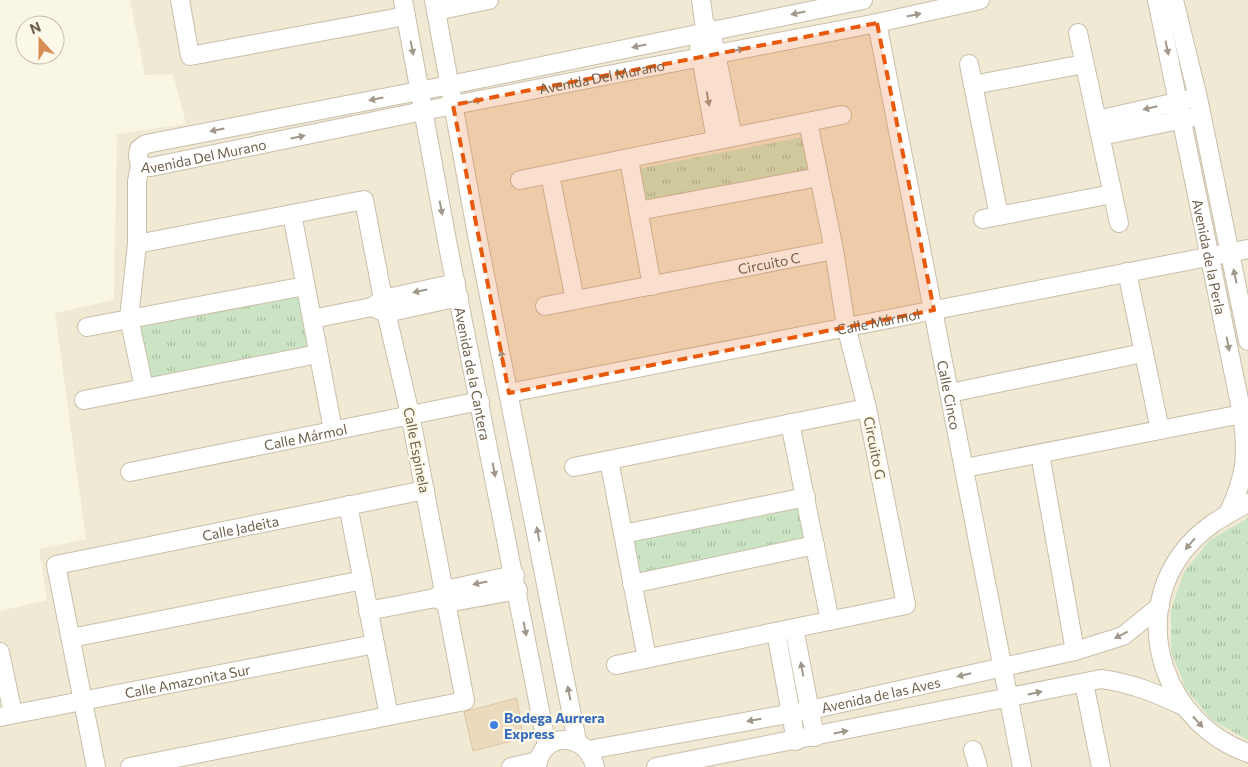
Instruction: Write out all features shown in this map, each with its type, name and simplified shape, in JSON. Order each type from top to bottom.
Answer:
[{"type":"street","points":[[180,0],[190,56],[404,8]]},
{"type":"street","points":[[489,0],[435,5],[509,394],[582,746],[595,767]]},
{"type":"street","points":[[701,0],[716,140]]},
{"type":"street","name":"Avenida Del Murano","points":[[863,0],[704,29],[450,85],[146,144],[140,149],[138,156],[140,166],[151,167],[453,105],[877,23],[980,0]]},
{"type":"street","name":"Avenida de la Perla","points":[[1157,0],[1181,110],[1247,446],[1244,472],[1239,491],[1228,514]]},
{"type":"street","name":"Avenida de la Perla","points":[[1174,0],[1198,98],[1248,341]]},
{"type":"street","name":"Avenida de la Cantera","points":[[404,8],[457,290],[547,746]]},
{"type":"street","name":"Calle Cinco","points":[[877,23],[1011,698],[1022,767]]},
{"type":"street","points":[[1078,33],[1118,223]]},
{"type":"street","points":[[708,55],[733,137]]},
{"type":"street","points":[[969,64],[991,218],[1112,194]]},
{"type":"street","points":[[973,85],[1084,64]]},
{"type":"street","points":[[1099,128],[1181,110],[1198,98]]},
{"type":"street","points":[[1181,110],[1201,115]]},
{"type":"street","points":[[520,180],[842,115]]},
{"type":"street","points":[[808,122],[834,250],[846,326],[867,408]]},
{"type":"street","points":[[628,159],[652,286]]},
{"type":"street","points":[[140,166],[137,180],[137,244],[130,318],[144,388]]},
{"type":"street","points":[[550,175],[575,300]]},
{"type":"street","points":[[638,211],[819,176]]},
{"type":"street","name":"Calle Espinela","points":[[292,214],[364,200],[381,306],[410,414],[425,490],[442,597],[465,701],[389,716]]},
{"type":"street","points":[[137,244],[292,214],[333,430]]},
{"type":"street","name":"Calle Mármol","points":[[509,394],[846,326],[1248,249]]},
{"type":"street","name":"Circuito C","points":[[545,306],[834,250]]},
{"type":"street","points":[[1127,272],[1160,430]]},
{"type":"street","points":[[87,327],[305,286]]},
{"type":"street","points":[[312,320],[457,290]]},
{"type":"street","points":[[950,394],[1143,353]]},
{"type":"street","points":[[84,400],[318,354]]},
{"type":"street","name":"Calle Mármol","points":[[130,472],[480,401]]},
{"type":"street","name":"Circuito G","points":[[574,467],[867,408],[906,605],[616,664]]},
{"type":"street","points":[[965,468],[1242,414]]},
{"type":"street","points":[[790,424],[830,621]]},
{"type":"street","points":[[1040,454],[1075,651]]},
{"type":"street","points":[[609,460],[647,659]]},
{"type":"street","name":"Calle Jadeita","points":[[71,638],[56,565],[425,490]]},
{"type":"street","points":[[623,534],[806,497]]},
{"type":"street","points":[[1248,503],[1200,532],[1181,554],[1168,579],[1160,606],[1158,641],[1166,675],[1183,706],[1204,730],[1231,747],[1248,753]]},
{"type":"street","points":[[130,767],[389,716],[348,505]]},
{"type":"street","points":[[632,584],[815,545]]},
{"type":"street","points":[[96,767],[71,638],[362,580]]},
{"type":"street","points":[[368,611],[516,583]]},
{"type":"street","name":"Avenida de las Aves","points":[[547,746],[566,740],[582,746],[790,714],[1075,651],[1123,636],[1160,606]]},
{"type":"street","points":[[794,628],[815,737]]},
{"type":"street","points":[[776,632],[796,741]]},
{"type":"street","name":"Calle Amazonita Sur","points":[[7,716],[375,644]]},
{"type":"street","points":[[0,652],[7,716]]},
{"type":"street","name":"Avenida de las Aves","points":[[656,767],[796,741],[1101,679],[1125,682],[1158,694],[1183,706]]},
{"type":"street","points":[[1084,683],[1101,767]]},
{"type":"street","points":[[511,767],[537,764],[547,746]]},
{"type":"street","points":[[974,750],[978,767]]},
{"type":"highlighted area","points":[[877,23],[934,310],[509,393],[453,105]]},
{"type":"shaded area","points":[[130,0],[1248,0],[1248,767],[0,767],[0,611],[47,600],[39,549],[86,539],[55,313],[114,300],[117,134],[186,124],[173,74],[145,75]]},
{"type":"green space","points":[[803,137],[810,172],[643,203],[637,169]]},
{"type":"green space","points":[[299,297],[308,349],[150,379],[140,327]]},
{"type":"green space","points":[[799,506],[806,541],[639,575],[632,539]]},
{"type":"green space","points":[[1248,518],[1248,740],[1212,720],[1186,689],[1171,651],[1171,610],[1184,572],[1210,540]]},
{"type":"building","name":"Bodega Aurrera Express","points":[[517,698],[523,738],[473,751],[464,712]]},
{"type":"place","name":"Bodega Aurrera Express","points":[[494,725]]}]
